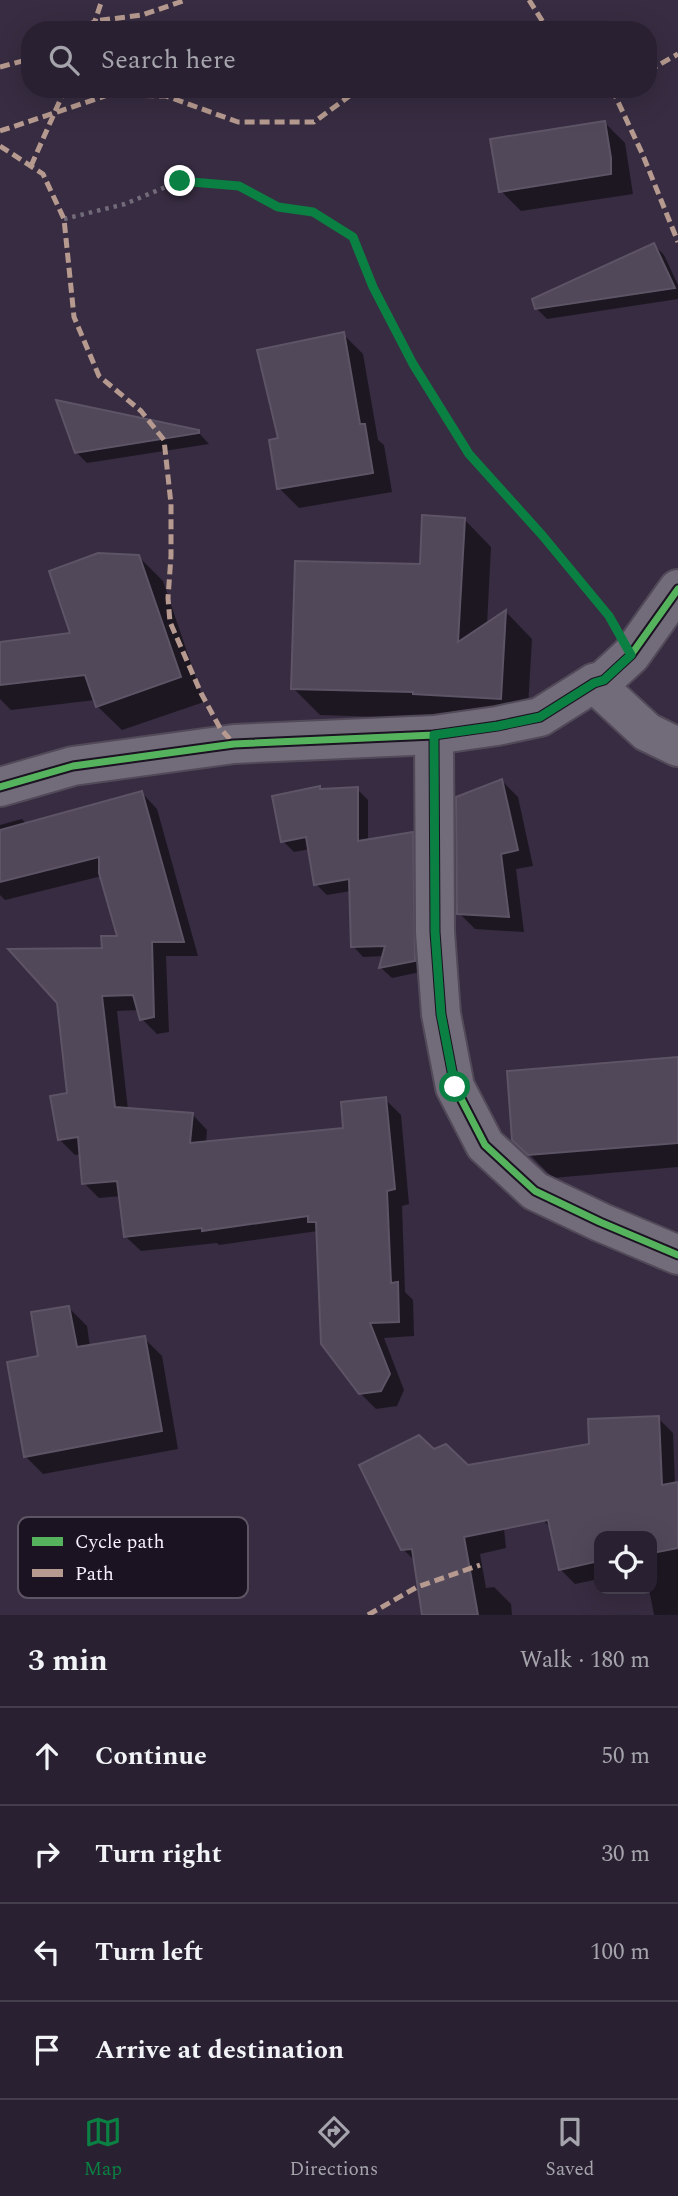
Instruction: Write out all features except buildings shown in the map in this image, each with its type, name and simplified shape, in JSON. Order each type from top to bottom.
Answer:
[{"type":"street","points":[[0,787],[73,766],[234,744],[434,735],[540,717],[594,683],[604,680],[631,655],[678,589]]},
{"type":"street","points":[[594,683],[647,732],[678,747]]},
{"type":"street","points":[[434,735],[435,932],[441,1014],[455,1087],[485,1145],[535,1191],[678,1255]]},
{"type":"path","points":[[64,219],[125,204],[180,181],[239,186],[278,207],[313,212],[353,237],[373,287],[413,364],[469,454],[542,535],[609,616],[631,655]]},
{"type":"marked path","points":[[95,21],[102,0]]},
{"type":"marked path","points":[[95,21],[142,15],[186,0]]},
{"type":"marked path","points":[[529,0],[542,21]]},
{"type":"marked path","points":[[657,66],[678,54]]},
{"type":"marked path","points":[[0,67],[21,61]]},
{"type":"marked path","points":[[31,166],[61,98]]},
{"type":"marked path","points":[[0,131],[99,98]]},
{"type":"marked path","points":[[172,98],[238,122],[314,122],[347,98]]},
{"type":"marked path","points":[[616,98],[678,242]]},
{"type":"marked path","points":[[0,146],[43,174],[64,219],[74,317],[99,376],[141,411],[164,440],[171,504],[168,598],[170,622],[201,693],[220,728],[234,744]]},
{"type":"marked path","points":[[368,1615],[417,1587],[480,1565]]},
{"type":"cycle path","points":[[0,787],[73,766],[234,744],[434,735],[540,717],[594,683],[604,680],[631,655],[678,589]]},
{"type":"cycle path","points":[[434,735],[435,932],[441,1014],[455,1087],[485,1145],[535,1191],[678,1255]]},
{"type":"route","points":[[180,181],[239,186],[278,207],[313,212],[353,237],[373,287],[413,364],[469,454],[542,535],[609,616],[631,655],[604,680],[594,683],[540,717],[434,735],[435,932],[441,1014],[455,1087]]}]
